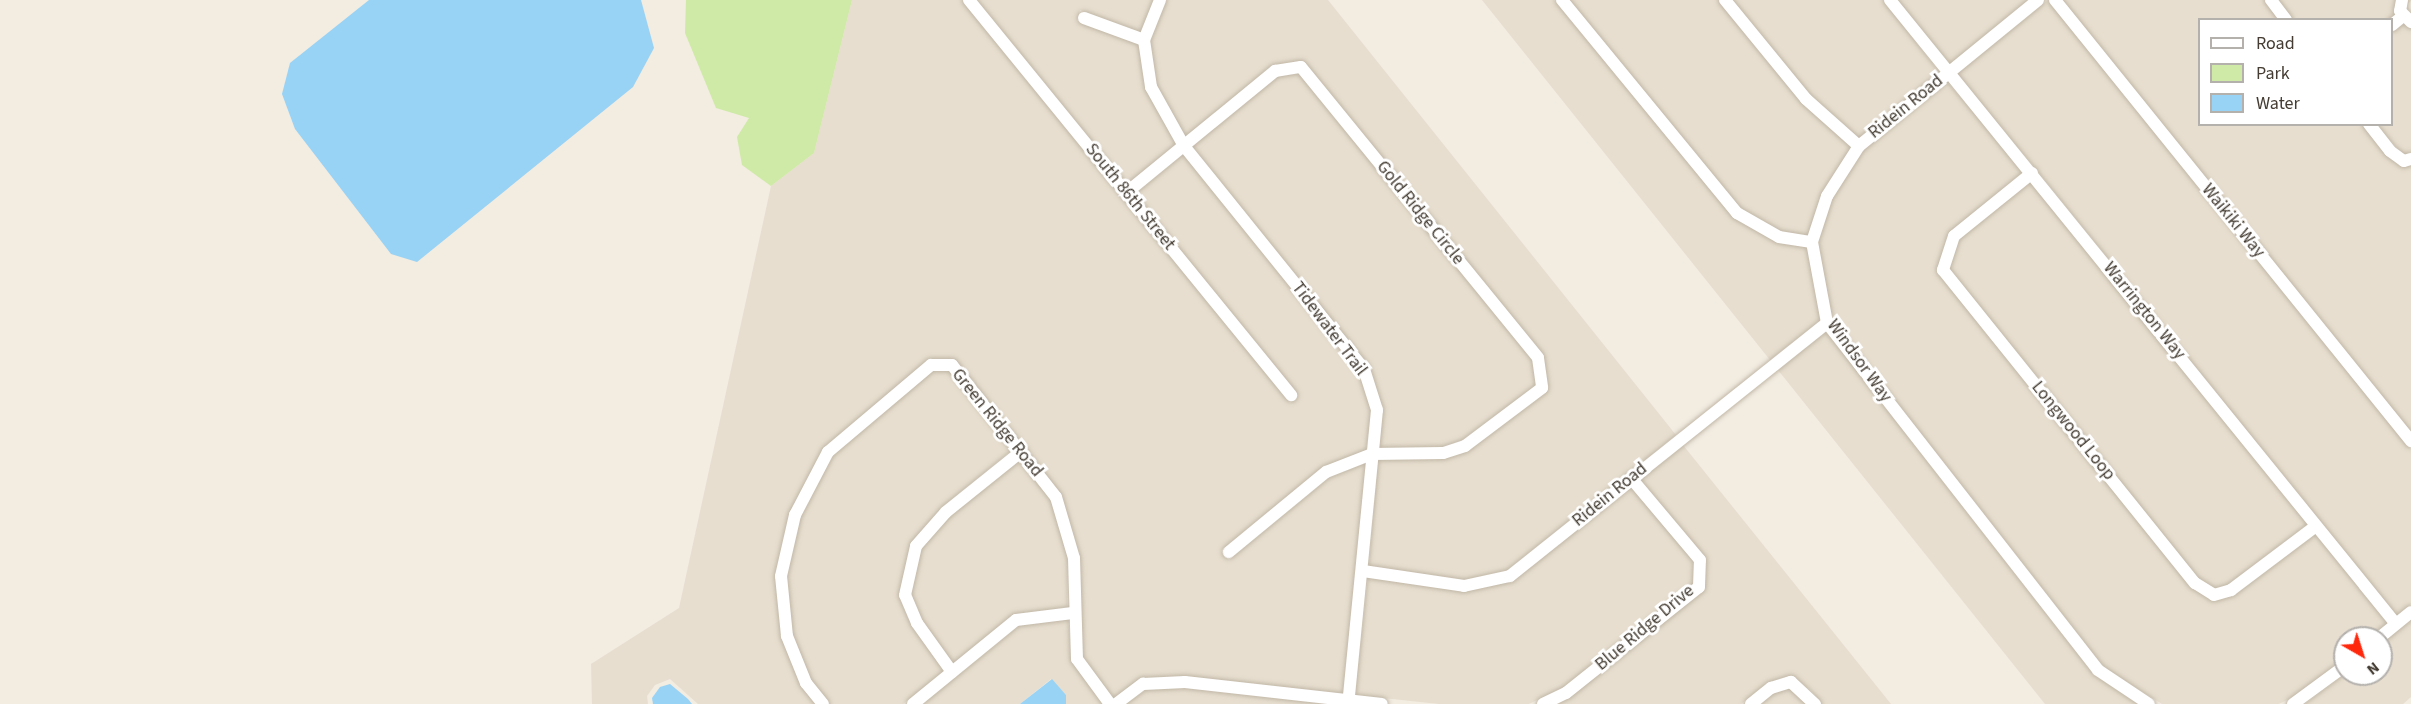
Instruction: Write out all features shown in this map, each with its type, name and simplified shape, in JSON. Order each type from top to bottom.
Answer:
[{"type":"street","name":"South 86th Street","points":[[969,0],[1291,395]]},
{"type":"street","points":[[1084,18],[1144,40],[1160,0]]},
{"type":"street","points":[[1562,0],[1737,213],[1779,237],[1812,243]]},
{"type":"street","points":[[1725,0],[1806,99],[1859,146]]},
{"type":"street","name":"Warrington Way","points":[[1890,0],[1947,74],[2032,173],[2396,624]]},
{"type":"street","name":"Ridein Road","points":[[1812,243],[1827,196],[1859,146],[2038,0]]},
{"type":"street","name":"Waikiki Way","points":[[2055,0],[2411,441]]},
{"type":"street","points":[[2271,0],[2284,18]]},
{"type":"street","points":[[2393,25],[2407,19],[2402,0]]},
{"type":"street","name":"Tidewater Trail","points":[[1144,40],[1151,87],[1184,146],[1364,369],[1377,410],[1363,571],[1348,702]]},
{"type":"street","name":"Gold Ridge Circle","points":[[1126,193],[1275,71],[1301,67],[1538,358],[1542,388],[1465,446],[1443,453],[1372,454]]},
{"type":"street","points":[[2371,126],[2390,151],[2404,161],[2411,159]]},
{"type":"street","name":"Longwood Loop","points":[[2032,173],[1954,236],[1944,270],[2047,399],[2196,583],[2214,595],[2231,590],[2316,526]]},
{"type":"street","name":"Windsor Way","points":[[1812,243],[1827,323],[2098,670],[2149,704]]},
{"type":"street","name":"Ridein Road","points":[[1363,571],[1464,586],[1510,576],[1827,323]]},
{"type":"street","name":"Green Ridge Road","points":[[823,704],[806,683],[787,636],[782,576],[795,515],[828,452],[931,365],[952,365],[1056,497],[1074,558],[1073,613],[1077,659],[1110,704]]},
{"type":"street","points":[[952,672],[917,623],[905,595],[916,546],[946,512],[1022,451]]},
{"type":"street","points":[[1229,552],[1326,472],[1372,454]]},
{"type":"street","name":"Blue Ridge Drive","points":[[1543,704],[1566,693],[1699,587],[1700,560],[1631,478]]},
{"type":"street","points":[[2393,626],[2411,612]]},
{"type":"street","points":[[913,704],[1016,620],[1073,613]]},
{"type":"street","points":[[2293,704],[2333,675]]},
{"type":"street","points":[[1116,704],[1143,684],[1185,682],[1382,704]]},
{"type":"street","points":[[1751,704],[1771,688],[1791,682],[1815,704]]},
{"type":"shaded area","points":[[852,0],[962,0],[1290,403],[1298,396],[1134,195],[1184,154],[1359,371],[1372,410],[1366,450],[1322,468],[1221,551],[1229,560],[1329,478],[1366,463],[1343,694],[1184,676],[1142,678],[1113,699],[1082,657],[1060,493],[956,362],[930,359],[824,447],[776,574],[781,636],[802,687],[816,704],[698,704],[670,679],[655,685],[647,696],[648,704],[592,704],[591,664],[679,608],[771,186],[814,153]]},
{"type":"shaded area","points":[[976,0],[1154,0],[1141,33],[1080,10],[1077,21],[1139,44],[1177,144],[1127,185]]},
{"type":"shaded area","points":[[1167,0],[1328,0],[1676,435],[1507,570],[1463,580],[1369,566],[1378,460],[1444,459],[1469,451],[1546,393],[1544,358],[1299,61],[1271,66],[1186,137],[1156,85],[1150,42]]},
{"type":"shaded area","points":[[1482,0],[1554,0],[1733,217],[1777,242],[1807,247],[1821,320],[1770,360]]},
{"type":"shaded area","points":[[1569,0],[1718,0],[1802,103],[1852,146],[1822,192],[1808,236],[1781,232],[1740,209]]},
{"type":"shaded area","points":[[1732,0],[1883,0],[1939,72],[1859,138],[1810,95]]},
{"type":"shaded area","points":[[1897,0],[2028,0],[1948,66]]},
{"type":"shaded area","points":[[2048,0],[2411,450],[2411,604],[2396,616],[2032,164],[1956,75]]},
{"type":"shaded area","points":[[2062,0],[2264,0],[2278,18],[2198,18],[2198,126],[2364,126],[2386,154],[2401,166],[2411,165],[2411,433]]},
{"type":"shaded area","points":[[2278,0],[2411,0],[2390,18],[2292,18]]},
{"type":"shaded area","points":[[2411,17],[2411,152],[2404,155],[2377,126],[2393,126],[2393,32]]},
{"type":"shaded area","points":[[1299,74],[1532,360],[1536,385],[1462,440],[1441,447],[1379,448],[1383,409],[1369,368],[1192,147],[1278,76]]},
{"type":"shaded area","points":[[1947,82],[2024,171],[1950,232],[1938,267],[2212,600],[2233,596],[2315,534],[2388,623],[2384,626],[2333,626],[2333,667],[2295,696],[2279,704],[2162,704],[2102,666],[1833,321],[1818,244],[1832,199],[1864,150]]},
{"type":"shaded area","points":[[2032,181],[2308,524],[2228,585],[2215,589],[2199,579],[1950,269],[1959,240]]},
{"type":"shaded area","points":[[1827,331],[2094,673],[2138,704],[2045,704],[1778,370]]},
{"type":"shaded area","points":[[933,371],[949,371],[1013,449],[942,507],[912,542],[900,593],[944,671],[903,704],[830,704],[811,681],[792,635],[787,578],[801,517],[833,456]]},
{"type":"shaded area","points":[[1683,445],[1891,704],[1822,704],[1811,690],[1788,676],[1767,683],[1741,704],[1557,704],[1703,592],[1705,556],[1639,480]]},
{"type":"shaded area","points":[[1021,459],[1051,499],[1068,558],[1067,607],[1013,616],[953,664],[922,620],[911,595],[921,549],[950,516]]},
{"type":"shaded area","points":[[1631,486],[1695,561],[1693,584],[1562,688],[1529,704],[1439,704],[1355,695],[1368,578],[1512,581]]},
{"type":"shaded area","points":[[1068,619],[1072,662],[1103,704],[1066,704],[1066,695],[1051,679],[1020,704],[923,704],[1019,626]]},
{"type":"shaded area","points":[[2411,620],[2411,697],[2403,704],[2305,704],[2333,683],[2333,686],[2393,686],[2393,634]]},
{"type":"shaded area","points":[[1185,688],[1327,704],[1126,704],[1146,690]]},
{"type":"shaded area","points":[[1790,688],[1809,704],[1761,704],[1774,693]]},
{"type":"green space","points":[[686,0],[852,0],[814,153],[771,186],[742,165],[737,137],[749,118],[716,108],[685,33]]},
{"type":"water","points":[[369,0],[641,0],[654,48],[633,87],[417,262],[391,254],[295,129],[282,94],[290,63]]},
{"type":"water","points":[[1052,679],[1066,695],[1066,704],[1020,704]]},
{"type":"water","points":[[670,684],[692,704],[653,704],[652,698],[660,687]]}]
